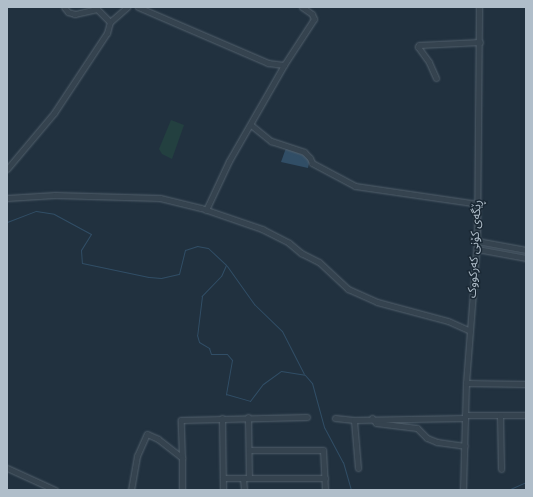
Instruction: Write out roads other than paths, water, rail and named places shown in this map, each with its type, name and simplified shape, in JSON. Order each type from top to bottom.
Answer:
[{"type":"street","points":[[64,7],[68,12],[75,14],[97,9],[110,22]]},
{"type":"street","points":[[7,169],[54,113],[101,46],[110,22],[127,7]]},
{"type":"street","points":[[138,7],[268,63],[284,65]]},
{"type":"street","points":[[206,210],[229,161],[284,65],[314,19],[312,14],[302,7]]},
{"type":"street","name":"ڕێگەی کۆنی کەرکووک","points":[[463,490],[466,384],[477,249],[480,42],[479,7]]},
{"type":"street","points":[[436,78],[429,62],[418,47],[419,44],[480,42]]},
{"type":"street","points":[[250,125],[271,141],[304,152],[310,158],[312,163],[355,186],[478,204]]},
{"type":"street","points":[[7,198],[56,195],[160,198],[206,210],[262,229],[289,244],[300,253],[319,262],[348,289],[377,302],[448,321],[470,330]]},
{"type":"street","points":[[477,240],[526,250]]},
{"type":"street","points":[[477,249],[526,258]]},
{"type":"street","points":[[466,384],[526,384]]},
{"type":"street","points":[[500,415],[501,469]]},
{"type":"street","points":[[335,418],[354,420],[372,418],[526,415]]},
{"type":"street","points":[[244,490],[249,450],[248,417]]},
{"type":"street","points":[[182,490],[181,420],[248,417],[306,417]]},
{"type":"street","points":[[222,418],[223,490]]},
{"type":"street","points":[[372,418],[376,424],[417,428],[427,438],[437,442],[465,446]]},
{"type":"street","points":[[354,420],[358,468]]},
{"type":"street","points":[[132,490],[137,456],[147,434],[182,458]]},
{"type":"street","points":[[249,450],[320,449],[324,452],[325,490]]},
{"type":"street","points":[[7,468],[47,488],[55,490]]},
{"type":"street","points":[[223,478],[324,478]]},
{"type":"water","points":[[286,148],[310,158],[308,168],[281,162]]},
{"type":"waterway","points":[[7,222],[36,211],[54,214],[91,234],[81,250],[82,263],[149,277],[161,278],[179,274],[185,250],[197,246],[208,248],[226,265],[221,276],[202,296],[197,335],[199,342],[209,348],[211,354],[227,354],[232,360],[226,394],[250,401],[263,384],[281,371],[305,375],[312,383],[324,427],[343,462],[351,490]]},
{"type":"waterway","points":[[227,266],[254,304],[282,331],[304,374]]},
{"type":"waterway","points":[[508,490],[526,482]]}]
